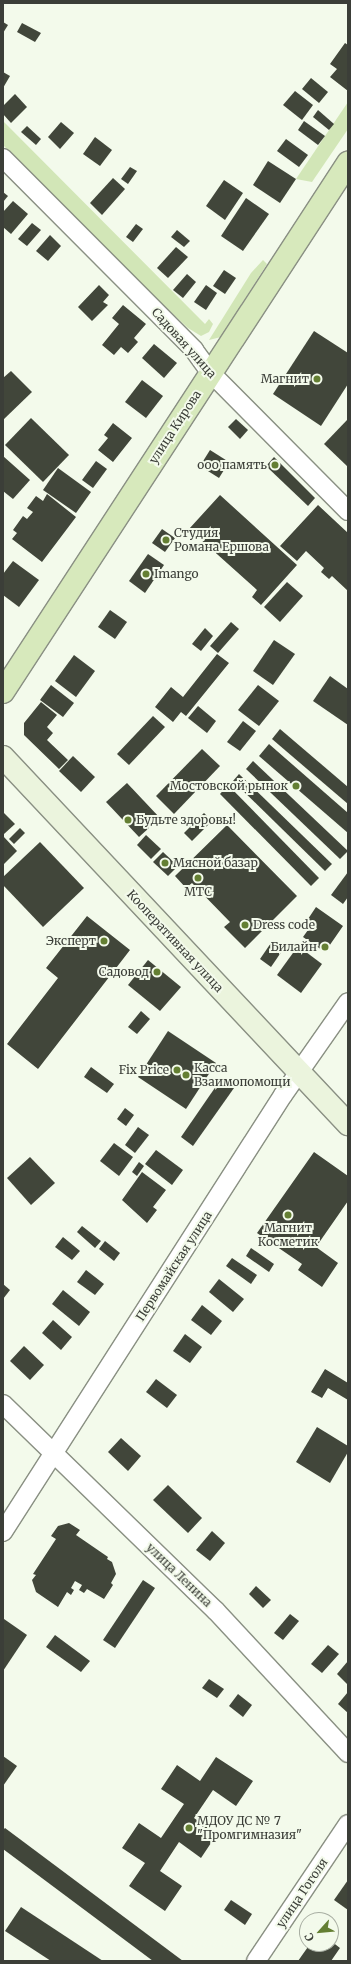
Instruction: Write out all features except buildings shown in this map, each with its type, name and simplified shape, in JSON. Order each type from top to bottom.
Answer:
[{"type":"main road","name":"улица Кирова","points":[[3,692],[348,162]]},
{"type":"street","name":"Садовая улица","points":[[3,158],[194,350],[210,372],[348,511]]},
{"type":"street","name":"Кооперативная улица","points":[[3,757],[348,1124]]},
{"type":"street","name":"Первомайская улица","points":[[3,1532],[283,1095],[348,1002]]},
{"type":"street","name":"улица Ленина","points":[[3,1404],[216,1611],[348,1753]]},
{"type":"street","name":"улица Гоголя","points":[[256,1961],[348,1824]]},
{"type":"green space","points":[[348,102],[348,129],[312,182],[296,179]]},
{"type":"green space","points":[[3,121],[205,324],[209,319],[213,324],[209,332],[201,336],[188,328],[133,277],[3,145]]},
{"type":"green space","points":[[263,260],[267,264],[221,337],[209,340],[251,273]]},
{"type":"place","name":"Магнит","points":[[317,379]]},
{"type":"place","name":"ооо память","points":[[275,465]]},
{"type":"place","name":"Студия Романа Ершова","points":[[166,540]]},
{"type":"place","name":"Imango","points":[[146,574]]},
{"type":"place","name":"Мостовской рынок","points":[[296,786]]},
{"type":"place","name":"Будьте здоровы!","points":[[128,820]]},
{"type":"place","name":"Мясной базар","points":[[165,863]]},
{"type":"place","name":"МТС","points":[[198,878]]},
{"type":"place","name":"Dress code","points":[[245,925]]},
{"type":"place","name":"Эксперт","points":[[104,941]]},
{"type":"place","name":"Билайн","points":[[325,947]]},
{"type":"place","name":"Садовод","points":[[157,972]]},
{"type":"place","name":"Fix Price","points":[[177,1070]]},
{"type":"place","name":"Касса Взаимопомощи","points":[[186,1075]]},
{"type":"place","name":"Магнит Косметик","points":[[288,1215]]},
{"type":"place","name":"МДОУ ДС № 7 \"Промгимназия\"","points":[[189,1828]]}]
